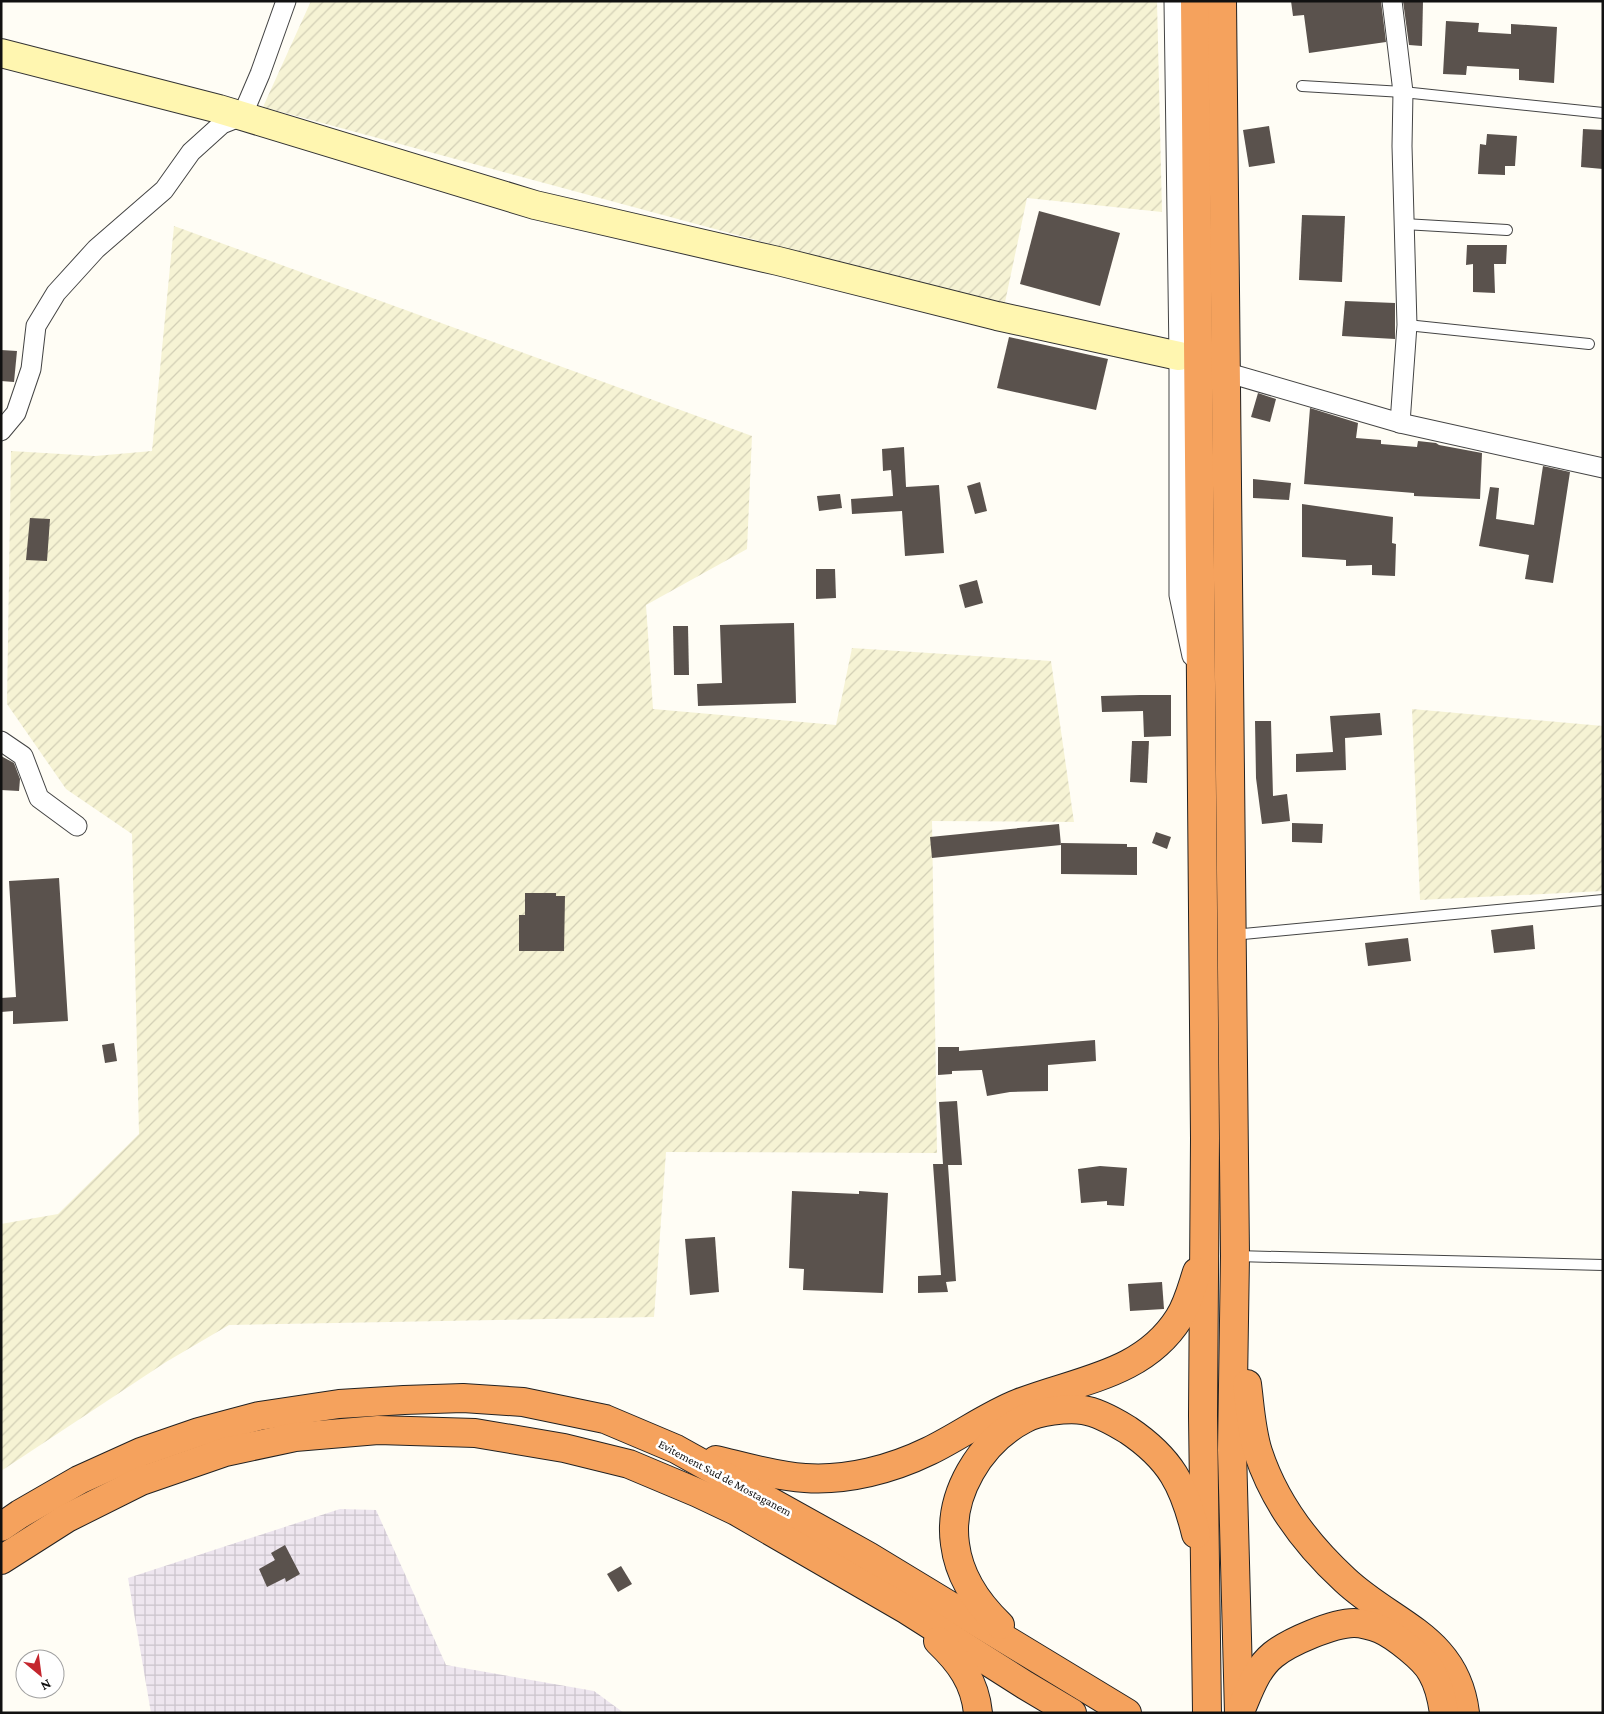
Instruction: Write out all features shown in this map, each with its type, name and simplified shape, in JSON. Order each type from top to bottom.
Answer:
[{"type":"highway","points":[[1195,1],[1205,1247],[1203,1416],[1207,1713]]},
{"type":"highway","points":[[1222,1],[1235,1266],[1232,1450],[1239,1713]]},
{"type":"highway","points":[[676,1449],[747,1468],[804,1478],[830,1478],[879,1470],[907,1460],[954,1439],[1018,1403],[1091,1380],[1146,1355],[1166,1336],[1180,1316],[1189,1298],[1205,1247]]},
{"type":"highway","points":[[1235,1266],[1251,1418],[1258,1452],[1275,1491],[1298,1528],[1334,1570],[1371,1601],[1414,1629],[1435,1647],[1452,1669],[1463,1698],[1465,1713]]},
{"type":"highway","name":"Evitement Sud de Mostaganem","points":[[1,1527],[79,1480],[141,1452],[199,1432],[259,1416],[339,1404],[462,1398],[524,1402],[605,1419],[676,1449],[868,1556],[1127,1713]]},
{"type":"highway","points":[[1028,1652],[990,1616],[973,1595],[960,1567],[955,1544],[954,1519],[960,1492],[976,1462],[1000,1435],[1025,1418],[1055,1411],[1084,1410],[1114,1421],[1144,1441],[1166,1462],[1180,1483],[1192,1517],[1205,1574]]},
{"type":"highway","name":"Evitement Sud de Mostaganem","points":[[1,1560],[67,1518],[141,1481],[225,1452],[295,1437],[378,1430],[475,1433],[564,1448],[629,1464],[698,1493],[736,1511],[907,1610],[1072,1713]]},
{"type":"highway","points":[[907,1610],[957,1659],[969,1678],[977,1700],[978,1713]]},
{"type":"highway","points":[[1239,1713],[1256,1675],[1272,1656],[1292,1643],[1322,1630],[1354,1623],[1380,1629],[1408,1647],[1431,1671],[1442,1698],[1444,1713]]},
{"type":"main road","points":[[1,53],[242,116],[535,205],[997,316],[1179,356]]},
{"type":"street","points":[[1,431],[16,413],[31,369],[36,326],[56,293],[96,249],[164,190],[191,152],[222,124],[242,116],[260,74],[286,1]]},
{"type":"street","points":[[1174,1],[1179,356],[1179,596],[1201,701]]},
{"type":"street","points":[[1392,1],[1403,92],[1402,146],[1407,325],[1400,423]]},
{"type":"street","points":[[1225,372],[1400,423],[1603,468]]},
{"type":"street","points":[[1,741],[23,756],[39,798],[77,826]]},
{"type":"lane","points":[[1302,86],[1403,92],[1603,113]]},
{"type":"lane","points":[[1404,224],[1507,230]]},
{"type":"lane","points":[[1407,325],[1589,344]]},
{"type":"lane","points":[[1232,935],[1603,900]]},
{"type":"lane","points":[[1235,1266],[1603,1265]]},
{"type":"shaded area","points":[[311,1],[1157,1],[1162,212],[1027,198],[1004,307],[263,107]]},
{"type":"shaded area","points":[[174,226],[752,436],[747,549],[646,605],[653,709],[836,725],[852,648],[1051,661],[1074,822],[932,821],[937,1153],[666,1152],[654,1317],[229,1325],[166,1362],[1,1471],[1,1224],[58,1214],[139,1134],[132,834],[66,789],[7,704],[11,451],[95,456],[152,451]]},
{"type":"shaded area","points":[[1412,709],[1603,726],[1603,891],[1420,900]]},
{"type":"shaded area","points":[[340,1509],[376,1510],[446,1665],[594,1691],[624,1713],[151,1713],[128,1578]]},
{"type":"building","points":[[1291,1],[1381,1],[1386,42],[1309,53],[1304,15],[1293,16]]},
{"type":"building","points":[[1403,1],[1423,1],[1422,46],[1409,45]]},
{"type":"building","points":[[1446,21],[1479,23],[1478,32],[1511,34],[1511,24],[1557,27],[1554,83],[1519,80],[1519,69],[1467,66],[1466,75],[1443,74]]},
{"type":"building","points":[[1269,126],[1275,163],[1249,167],[1243,130]]},
{"type":"building","points":[[1583,129],[1603,130],[1603,169],[1581,167]]},
{"type":"building","points":[[1487,134],[1517,136],[1515,166],[1505,166],[1505,175],[1478,174],[1480,144],[1486,145]]},
{"type":"building","points":[[1039,211],[1120,233],[1100,306],[1020,284]]},
{"type":"building","points":[[1302,215],[1345,216],[1342,282],[1299,280]]},
{"type":"building","points":[[1467,245],[1507,245],[1506,264],[1494,264],[1495,293],[1473,292],[1473,264],[1466,265]]},
{"type":"building","points":[[1345,301],[1395,303],[1395,339],[1342,336]]},
{"type":"building","points":[[1009,337],[1108,359],[1096,410],[997,388]]},
{"type":"building","points":[[1,350],[17,351],[14,382],[1,381]]},
{"type":"building","points":[[1258,393],[1276,399],[1270,422],[1251,417]]},
{"type":"building","points":[[1310,408],[1358,423],[1356,438],[1381,440],[1381,444],[1417,447],[1418,441],[1436,443],[1482,453],[1480,499],[1414,496],[1414,493],[1304,484]]},
{"type":"building","points":[[904,447],[906,487],[939,485],[944,553],[905,556],[902,511],[852,514],[851,499],[893,496],[891,470],[883,471],[882,449]]},
{"type":"building","points":[[1543,466],[1570,472],[1553,583],[1525,579],[1529,555],[1479,546],[1490,487],[1499,488],[1496,519],[1534,525]]},
{"type":"building","points":[[1253,479],[1291,483],[1289,500],[1253,498]]},
{"type":"building","points":[[980,482],[987,511],[975,514],[967,486]]},
{"type":"building","points":[[840,494],[842,508],[819,511],[817,496]]},
{"type":"building","points":[[1302,504],[1393,517],[1392,543],[1396,544],[1395,576],[1372,575],[1372,565],[1346,566],[1346,560],[1302,557]]},
{"type":"building","points":[[30,518],[50,519],[47,561],[26,560]]},
{"type":"building","points":[[816,569],[835,569],[836,598],[816,599]]},
{"type":"building","points":[[977,580],[983,603],[965,608],[959,585]]},
{"type":"building","points":[[794,623],[796,703],[698,706],[697,684],[722,683],[720,625]]},
{"type":"building","points":[[673,626],[688,626],[689,675],[674,675]]},
{"type":"building","points":[[1171,695],[1171,736],[1144,737],[1143,711],[1102,712],[1101,696]]},
{"type":"building","points":[[1380,713],[1382,735],[1345,738],[1346,770],[1296,772],[1296,754],[1333,752],[1330,716]]},
{"type":"building","points":[[1255,721],[1271,721],[1273,796],[1287,794],[1290,821],[1262,824],[1256,778]]},
{"type":"building","points":[[1132,741],[1149,741],[1147,783],[1130,782]]},
{"type":"building","points":[[1,756],[14,763],[20,779],[19,791],[1,790]]},
{"type":"building","points":[[1292,823],[1323,824],[1322,843],[1292,842]]},
{"type":"building","points":[[1059,824],[1061,845],[932,858],[930,837]]},
{"type":"building","points":[[1156,832],[1171,837],[1167,849],[1152,843]]},
{"type":"building","points":[[1061,843],[1127,844],[1127,847],[1137,847],[1137,875],[1061,874]]},
{"type":"building","points":[[59,878],[68,1021],[13,1024],[13,1011],[1,1012],[1,998],[16,997],[9,881]]},
{"type":"building","points":[[525,893],[556,893],[556,896],[565,896],[564,951],[519,951],[519,915],[525,915]]},
{"type":"building","points":[[1533,925],[1535,949],[1494,953],[1491,930]]},
{"type":"building","points":[[1408,938],[1411,961],[1368,966],[1365,943]]},
{"type":"building","points":[[1095,1040],[1096,1061],[1048,1065],[1048,1091],[1010,1092],[987,1096],[982,1070],[952,1071],[952,1074],[938,1075],[938,1047],[959,1047],[959,1051]]},
{"type":"building","points":[[114,1043],[117,1061],[105,1063],[102,1045]]},
{"type":"building","points":[[957,1101],[962,1165],[948,1165],[956,1281],[946,1282],[948,1292],[918,1293],[918,1276],[941,1275],[933,1164],[943,1164],[939,1102]]},
{"type":"building","points":[[1100,1166],[1127,1168],[1124,1206],[1107,1205],[1107,1201],[1081,1203],[1078,1169]]},
{"type":"building","points":[[792,1191],[859,1194],[859,1191],[888,1193],[883,1293],[803,1290],[804,1269],[789,1268]]},
{"type":"building","points":[[715,1237],[719,1292],[690,1295],[685,1239]]},
{"type":"building","points":[[1162,1282],[1164,1309],[1130,1311],[1128,1284]]},
{"type":"building","points":[[285,1545],[300,1574],[286,1582],[285,1578],[267,1587],[259,1569],[275,1560],[271,1553]]},
{"type":"building","points":[[621,1566],[632,1584],[618,1592],[607,1574]]}]
